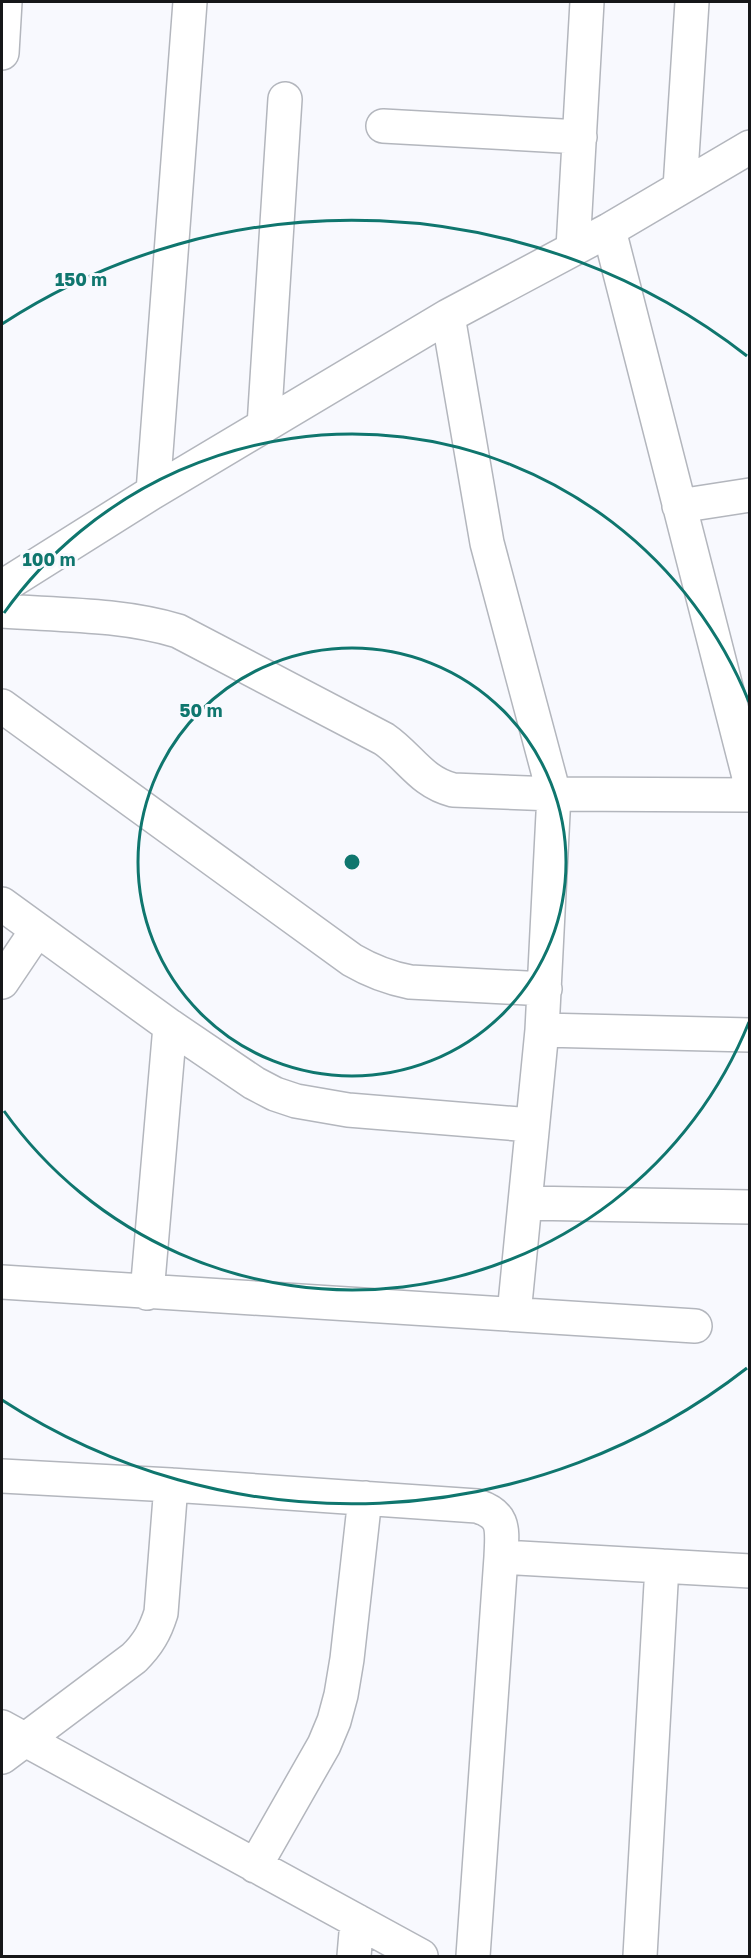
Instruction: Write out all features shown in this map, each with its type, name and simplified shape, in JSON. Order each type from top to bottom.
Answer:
[{"type":"street","points":[[2,53],[5,2]]},
{"type":"street","points":[[153,492],[190,2]]},
{"type":"street","points":[[573,248],[587,2]]},
{"type":"street","points":[[680,188],[692,2]]},
{"type":"street","points":[[264,426],[285,99]]},
{"type":"street","points":[[383,126],[580,137]]},
{"type":"street","points":[[2,587],[153,492],[448,316],[609,230],[750,147]]},
{"type":"street","points":[[609,230],[750,781]]},
{"type":"street","points":[[448,316],[487,543],[554,794],[542,1030],[514,1314]]},
{"type":"street","points":[[679,506],[750,495]]},
{"type":"street","points":[[2,611],[129,620],[178,631],[384,739],[400,751],[421,774],[440,786],[453,790],[554,794],[750,795]]},
{"type":"street","points":[[2,706],[352,960],[371,971],[392,979],[410,982],[545,989]]},
{"type":"street","points":[[2,904],[171,1026],[254,1083],[275,1094],[296,1101],[348,1110],[531,1125]]},
{"type":"street","points":[[2,982],[37,930]]},
{"type":"street","points":[[147,1293],[171,1026]]},
{"type":"street","points":[[542,1030],[750,1035]]},
{"type":"street","points":[[525,1203],[750,1207]]},
{"type":"street","points":[[2,1282],[695,1326]]},
{"type":"street","points":[[2,1476],[477,1506],[489,1510],[497,1517],[502,1527],[501,1557],[473,1956]]},
{"type":"street","points":[[171,1485],[161,1613],[154,1633],[146,1646],[134,1658],[9,1742],[255,1866],[421,1956]]},
{"type":"street","points":[[255,1866],[324,1745],[334,1721],[347,1659],[365,1498]]},
{"type":"street","points":[[501,1557],[750,1571]]},
{"type":"street","points":[[640,1956],[662,1566]]},
{"type":"street","points":[[354,1956],[357,1921]]}]
